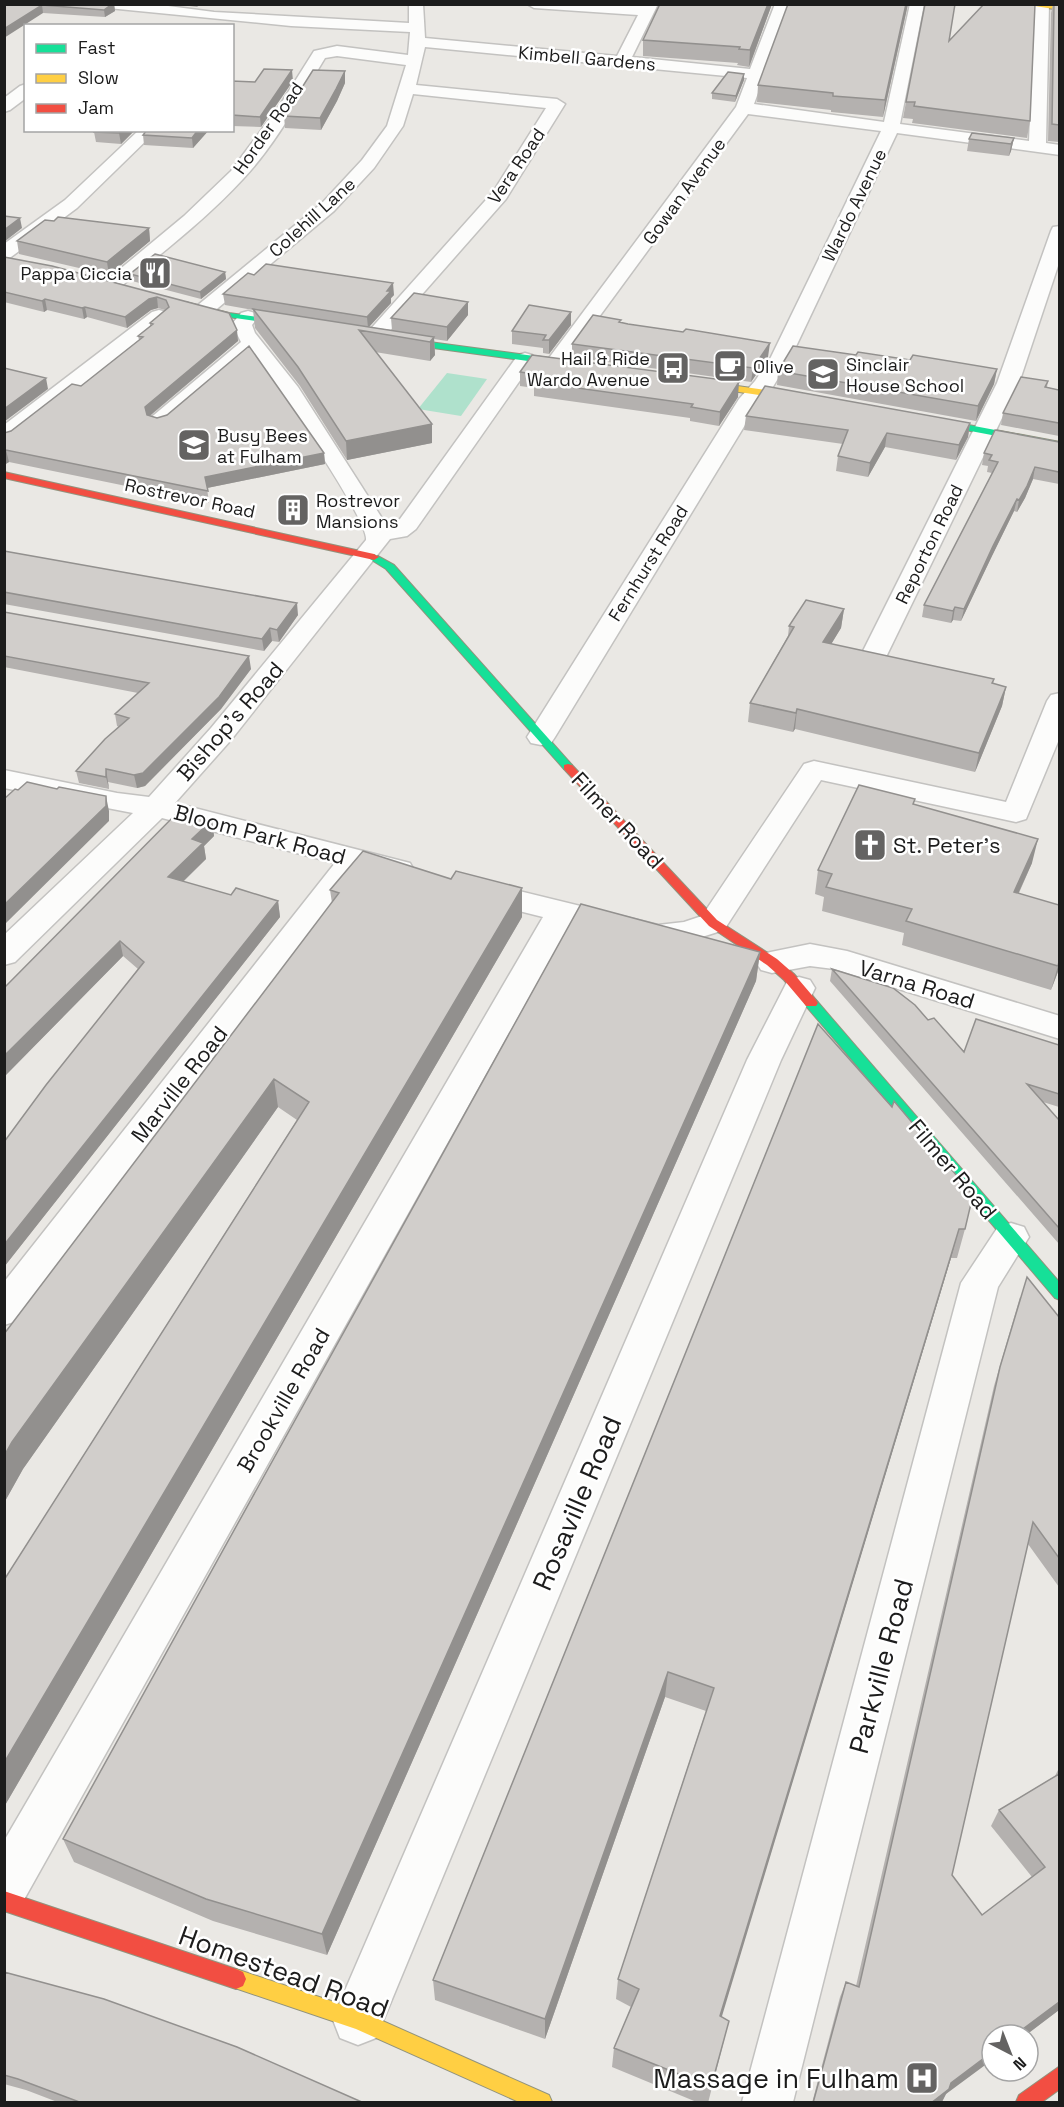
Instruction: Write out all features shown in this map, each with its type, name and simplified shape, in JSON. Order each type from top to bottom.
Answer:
[{"type":"street","name":"Kimbell Gardens","points":[[108,4],[130,7],[171,7],[238,24],[418,35],[622,61],[757,74]]},
{"type":"street","name":"Colehill Lane","points":[[205,309],[328,207],[368,164],[395,126],[408,89],[414,61],[418,35],[416,4]]},
{"type":"street","points":[[534,4],[649,8],[622,61]]},
{"type":"street","name":"Gowan Avenue","points":[[556,362],[744,108],[783,4]]},
{"type":"street","name":"Wardo Avenue","points":[[755,390],[763,385],[781,357],[891,128],[918,4]]},
{"type":"street","points":[[1037,147],[1038,5],[1059,8]]},
{"type":"street","points":[[107,22],[130,7]]},
{"type":"street","name":"Horder Road","points":[[112,284],[191,220],[237,175],[288,106],[319,54],[337,51],[414,61]]},
{"type":"street","name":"Vera Road","points":[[368,336],[500,195],[557,104],[408,89]]},
{"type":"street","points":[[4,107],[24,91]]},
{"type":"street","points":[[744,108],[1059,150]]},
{"type":"street","points":[[8,257],[79,196],[146,132]]},
{"type":"street","name":"Reporton Road","points":[[873,657],[1008,383],[1059,231]]},
{"type":"street","points":[[179,302],[205,309],[316,328]]},
{"type":"street","points":[[4,436],[159,316]]},
{"type":"street","name":"Filmer Road","points":[[248,317],[242,324],[242,329],[306,416],[374,544],[398,574],[541,737],[713,923],[786,975],[1059,1294]]},
{"type":"street","points":[[368,336],[590,367]]},
{"type":"street","points":[[159,420],[253,342]]},
{"type":"street","points":[[374,544],[408,524],[525,358]]},
{"type":"street","points":[[47,379],[72,385]]},
{"type":"street","points":[[680,380],[819,401]]},
{"type":"street","name":"Fernhurst Road","points":[[541,737],[755,390]]},
{"type":"street","points":[[917,418],[1059,445]]},
{"type":"street","name":"Rostrevor Road","points":[[4,475],[374,544]]},
{"type":"street","name":"Bishop's Road","points":[[4,954],[156,807],[221,734],[268,662],[374,544]]},
{"type":"street","points":[[713,923],[814,770],[1016,813],[1059,701]]},
{"type":"street","name":"Bloom Park Road","points":[[4,778],[117,802],[156,807],[658,935],[686,932],[713,923]]},
{"type":"street","name":"Marville Road","points":[[4,1310],[355,858]]},
{"type":"street","name":"Brookville Road","points":[[4,1888],[561,912]]},
{"type":"street","name":"Varna Road","points":[[786,975],[810,956],[836,959],[1059,1028]]},
{"type":"street","name":"Rosaville Road","points":[[358,2020],[764,1060],[786,975]]},
{"type":"street","name":"Parkville Road","points":[[767,2103],[980,1283],[1011,1237]]},
{"type":"street","name":"Homestead Road","points":[[4,1901],[358,2020],[542,2103]]},
{"type":"street","points":[[1026,2103],[1059,2076]]},
{"type":"green space","points":[[447,373],[487,379],[461,416],[418,409]]},
{"type":"building","points":[[4,4],[112,4],[104,10],[42,5],[4,29]]},
{"type":"building","points":[[660,4],[768,4],[750,50],[739,49],[740,47],[643,40]]},
{"type":"building","points":[[788,4],[906,4],[885,100],[833,96],[833,93],[758,85]]},
{"type":"building","points":[[925,4],[955,4],[949,41],[984,4],[1035,4],[1030,121],[914,106],[915,102],[906,102]]},
{"type":"building","points":[[1054,4],[1059,4],[1059,125],[1052,124]]},
{"type":"building","points":[[264,69],[292,70],[260,117],[234,115],[234,81],[255,82]]},
{"type":"building","points":[[313,70],[345,71],[320,118],[284,116]]},
{"type":"building","points":[[728,72],[744,74],[736,96],[712,93]]},
{"type":"building","points":[[145,132],[196,132],[192,138],[143,135]]},
{"type":"building","points":[[972,133],[1014,138],[1011,144],[969,139]]},
{"type":"building","points":[[4,216],[20,218],[4,230]]},
{"type":"building","points":[[58,217],[149,228],[107,262],[17,241],[45,220],[54,221]]},
{"type":"building","points":[[155,254],[225,272],[200,292],[130,274]]},
{"type":"building","points":[[4,257],[52,266],[229,313],[237,330],[145,407],[147,415],[157,418],[167,415],[249,346],[324,453],[205,477],[208,491],[6,450],[4,452],[4,433],[11,431],[72,384],[81,386],[143,337],[138,336],[169,307],[166,300],[157,297],[149,299],[125,317],[4,292]]},
{"type":"building","points":[[266,264],[393,283],[387,291],[391,291],[367,317],[223,294],[248,273],[254,275]]},
{"type":"building","points":[[414,293],[468,302],[447,327],[391,318]]},
{"type":"building","points":[[529,305],[571,312],[549,340],[543,340],[546,335],[512,331]]},
{"type":"building","points":[[253,309],[434,337],[430,342],[359,330],[432,424],[346,441],[298,367]]},
{"type":"building","points":[[593,315],[621,320],[619,322],[628,324],[683,332],[686,329],[770,343],[753,368],[572,344]]},
{"type":"building","points":[[793,346],[910,360],[913,355],[997,369],[978,406],[778,371]]},
{"type":"building","points":[[532,355],[739,382],[720,412],[691,407],[693,404],[534,382],[540,375],[520,372]]},
{"type":"building","points":[[4,368],[46,378],[4,409]]},
{"type":"building","points":[[1021,377],[1048,381],[1045,387],[1059,390],[1059,423],[1003,413]]},
{"type":"building","points":[[765,386],[970,423],[959,445],[887,433],[870,463],[838,456],[848,430],[746,416]]},
{"type":"building","points":[[995,430],[1059,442],[1059,472],[1035,467],[1027,486],[1019,500],[1017,499],[993,546],[964,609],[955,607],[953,611],[924,605],[998,462],[989,460],[992,455],[984,453]]},
{"type":"building","points":[[4,551],[297,603],[277,630],[270,628],[262,639],[4,592]]},
{"type":"building","points":[[806,600],[844,609],[823,642],[994,679],[992,683],[1006,687],[979,753],[797,709],[796,713],[750,703],[794,627],[789,626]]},
{"type":"building","points":[[4,612],[249,656],[219,697],[143,773],[134,775],[106,769],[106,777],[76,771],[105,739],[129,718],[115,714],[149,683],[4,656]]},
{"type":"building","points":[[27,782],[106,796],[106,806],[4,905],[4,799]]},
{"type":"building","points":[[859,785],[915,799],[913,804],[1038,839],[1014,892],[1059,905],[1058,966],[906,921],[912,909],[826,887],[832,874],[818,870]]},
{"type":"building","points":[[180,810],[212,820],[192,839],[203,843],[168,877],[231,895],[236,888],[278,901],[4,1245],[4,1142],[46,1085],[144,962],[120,941],[4,1056],[4,988]]},
{"type":"building","points":[[363,851],[451,879],[456,871],[522,888],[4,1763],[4,1580],[309,1102],[274,1079],[4,1456],[4,1334],[339,893],[330,890]]},
{"type":"building","points":[[581,904],[760,952],[322,1934],[206,1899],[63,1839]]},
{"type":"building","points":[[832,969],[893,988],[915,1005],[928,1020],[934,1018],[964,1052],[976,1019],[1059,1045],[1059,1094],[1027,1084],[1059,1120],[1059,1228]]},
{"type":"building","points":[[818,1024],[892,1107],[894,1101],[973,1195],[965,1229],[959,1229],[720,2016],[729,2021],[711,2087],[614,2048],[639,1989],[618,1979],[714,1688],[668,1672],[545,2019],[433,1980]]},
{"type":"building","points":[[1027,1277],[1059,1317],[1059,1558],[1033,1522],[952,1875],[982,1915],[1045,1867],[999,1810],[1059,1774],[1059,2002],[1031,2023],[980,2023],[980,2061],[951,2083],[949,2089],[931,2103],[813,2103],[846,1982],[859,1987],[1000,1367]]},
{"type":"building","points":[[4,1972],[104,1999],[237,2047],[364,2103],[82,2103],[4,2075]]},
{"type":"traffic: fast","points":[[188,304],[228,315],[299,325]]},
{"type":"traffic: fast","points":[[392,340],[572,364]]},
{"type":"traffic: fast","points":[[926,420],[1060,445]]},
{"type":"traffic: fast","points":[[374,557],[390,567],[568,767]]},
{"type":"traffic: fast","points":[[811,1003],[1060,1294]]},
{"type":"traffic: slow","points":[[1035,4],[1060,8]]},
{"type":"traffic: slow","points":[[695,383],[807,399]]},
{"type":"traffic: slow","points":[[236,1979],[358,2020],[542,2102]]},
{"type":"traffic: jam","points":[[4,475],[374,557]]},
{"type":"traffic: jam","points":[[568,767],[713,923],[772,962],[789,977],[811,1003]]},
{"type":"traffic: jam","points":[[4,1901],[236,1979]]},
{"type":"traffic: jam","points":[[1026,2102],[1060,2076]]},
{"type":"place","name":"Pappa Ciccia","points":[[155,273]]},
{"type":"place","name":"Olive","points":[[730,366]]},
{"type":"place","name":"Hail & Ride Wardo Avenue","points":[[673,368]]},
{"type":"place","name":"Sinclair House School","points":[[823,374]]},
{"type":"place","name":"Busy Bees at Fulham","points":[[194,445]]},
{"type":"place","name":"Rostrevor Mansions","points":[[293,510]]},
{"type":"place","name":"St. Peter's","points":[[870,845]]},
{"type":"place","name":"Massage in Fulham","points":[[922,2078]]}]
